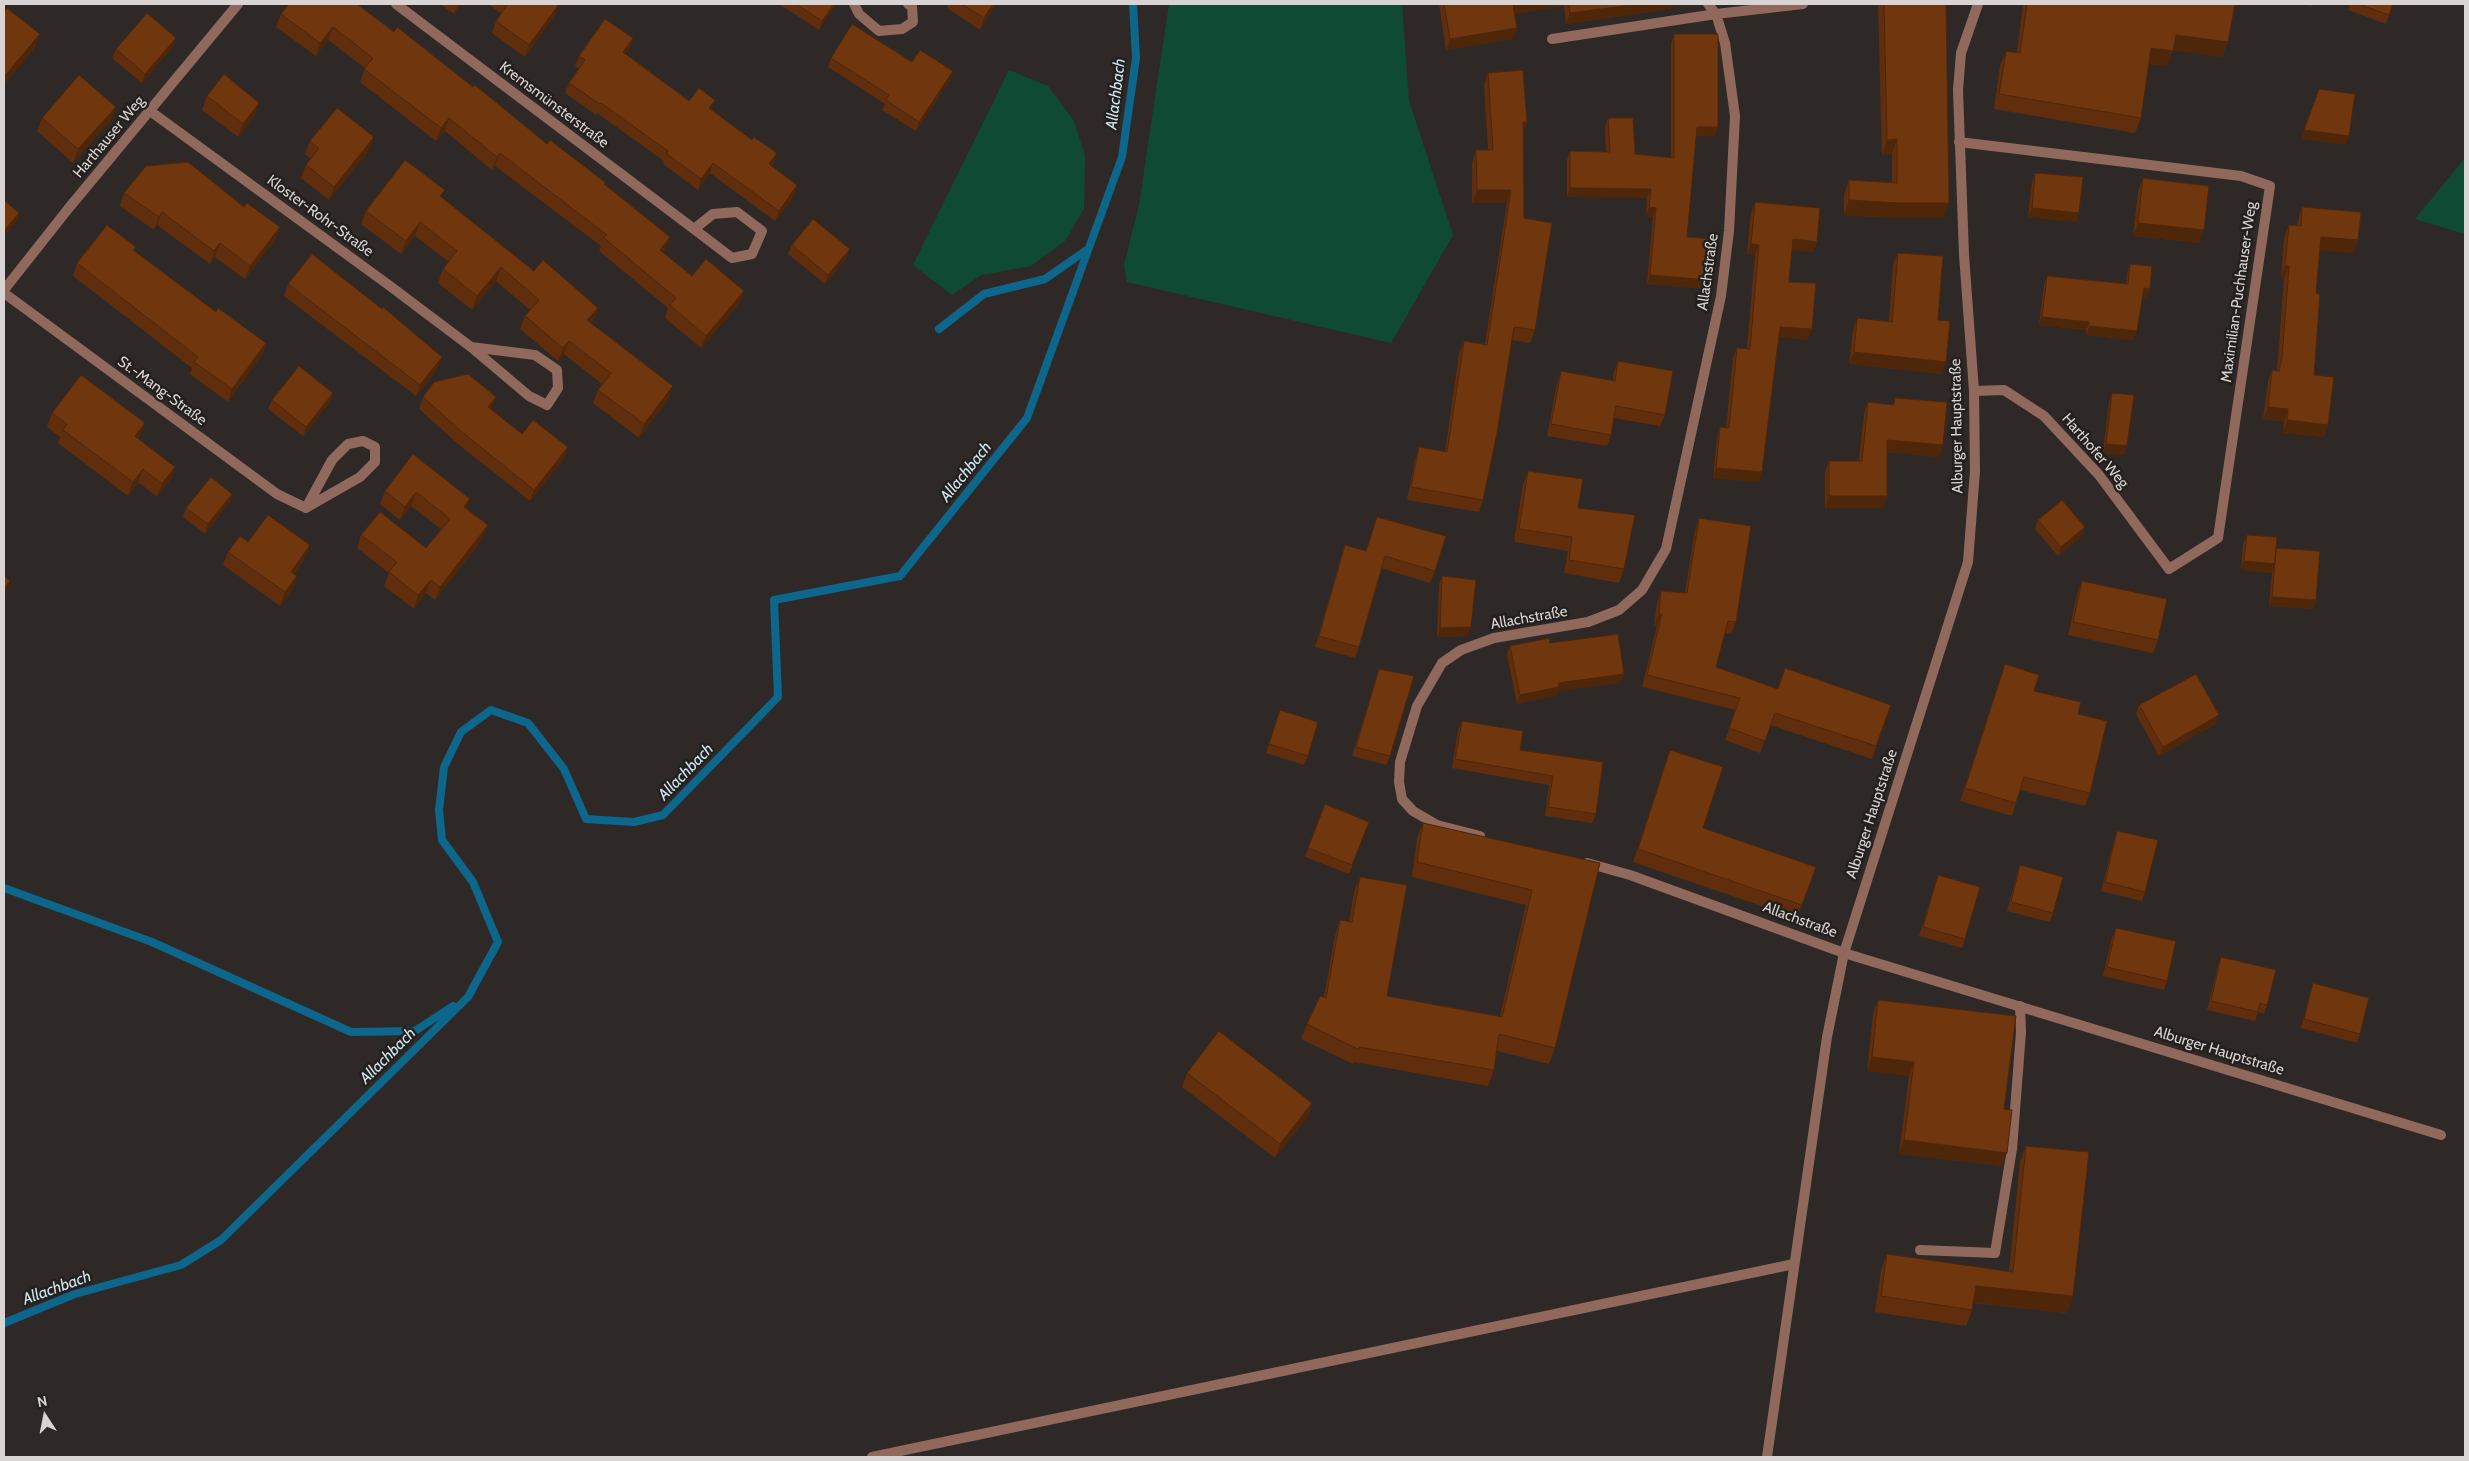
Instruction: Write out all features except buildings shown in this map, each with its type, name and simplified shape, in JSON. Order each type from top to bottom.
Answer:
[{"type":"street","name":"Harthauser Weg","points":[[4,291],[238,4]]},
{"type":"street","name":"Kremsmünsterstraße","points":[[396,4],[732,258],[752,254],[762,231],[737,212],[714,214],[694,229]]},
{"type":"street","points":[[854,4],[859,14],[879,31],[902,29],[913,22],[912,6],[908,4]]},
{"type":"street","name":"Allachstraße","points":[[1495,840],[1437,825],[1413,811],[1402,799],[1399,782],[1400,762],[1416,706],[1442,663],[1461,650],[1494,638],[1588,622],[1619,610],[1642,590],[1666,549],[1721,296],[1729,231],[1735,116],[1725,42],[1716,14],[1708,4]]},
{"type":"street","points":[[1552,39],[1716,14],[1803,4]]},
{"type":"street","name":"Alburger Hauptstraße","points":[[1767,1457],[1827,1037],[1844,953],[1968,562],[1975,471],[1974,391],[1964,255],[1958,90],[1961,53],[1978,4]]},
{"type":"street","name":"Kloster-Rohr-Straße","points":[[150,111],[471,347],[529,396],[547,405],[558,388],[557,370],[535,355],[471,347]]},
{"type":"street","name":"Maximilian-Puchhauser-Weg","points":[[1959,142],[2241,176],[2270,186],[2218,538],[2169,569]]},
{"type":"street","name":"St.-Mang-Straße","points":[[4,291],[277,494],[306,508]]},
{"type":"street","name":"Harthofer Weg","points":[[1974,391],[2004,390],[2044,416],[2099,475],[2169,569]]},
{"type":"street","points":[[363,441],[375,447],[375,462],[360,477],[306,508],[332,460],[348,444],[363,441]]},
{"type":"street","name":"Allachstraße","points":[[1572,860],[1630,875],[1844,953]]},
{"type":"street","name":"Alburger Hauptstraße","points":[[1844,953],[2441,1134]]},
{"type":"street","points":[[1920,1250],[1995,1253],[2012,1149],[2021,1032],[2020,1006]]},
{"type":"street","points":[[872,1457],[1794,1264]]},
{"type":"green space","points":[[1169,4],[1402,4],[1409,101],[1453,235],[1391,343],[1127,282],[1124,265],[1139,205]]},
{"type":"green space","points":[[1009,70],[1048,86],[1074,121],[1085,156],[1084,208],[1066,240],[1031,266],[981,275],[952,295],[913,265]]},
{"type":"green space","points":[[2465,158],[2465,234],[2415,219]]},
{"type":"waterway","name":"Allachbach","points":[[4,1323],[75,1294],[181,1265],[221,1240],[468,997],[498,942],[473,882],[442,840],[439,810],[444,767],[461,732],[491,710],[528,723],[564,769],[586,819],[634,822],[663,815],[778,697],[774,600],[900,576],[1027,418],[1122,157],[1136,58],[1133,4]]},
{"type":"waterway","points":[[939,329],[984,294],[1045,279],[1088,249]]},
{"type":"waterway","points":[[4,888],[152,942],[351,1032],[415,1031],[453,1006]]}]
